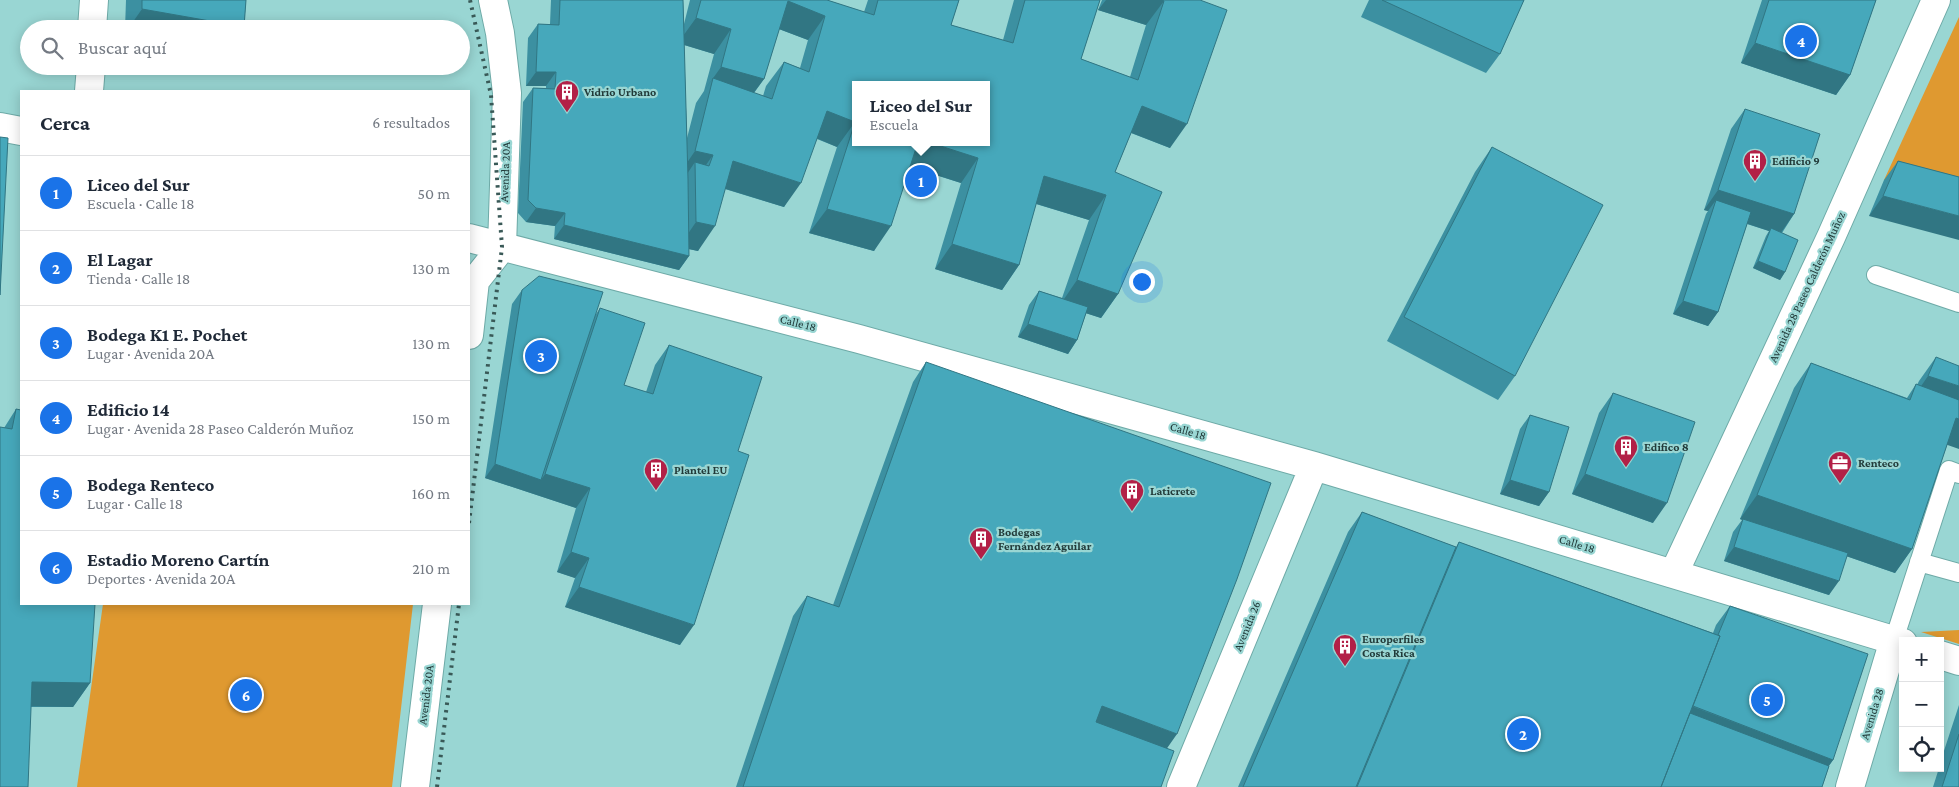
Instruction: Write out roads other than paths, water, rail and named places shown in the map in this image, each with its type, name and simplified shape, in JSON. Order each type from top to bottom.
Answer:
[{"type":"street","points":[[93,20],[94,0]]},
{"type":"street","name":"Avenida 20A","points":[[493,0],[500,33],[507,93],[502,247]]},
{"type":"street","name":"Avenida 28 Paseo Calderón Muñoz","points":[[1674,573],[1831,237],[1936,0]]},
{"type":"street","points":[[89,90],[90,75]]},
{"type":"street","points":[[0,127],[20,131]]},
{"type":"street","name":"Calle 18","points":[[470,238],[860,339],[1314,466],[1898,642]]},
{"type":"street","points":[[470,326],[475,281],[502,247]]},
{"type":"street","name":"Avenida 26","points":[[1181,787],[1314,466]]},
{"type":"street","name":"Avenida 20A","points":[[415,787],[437,605]]},
{"type":"street","name":"Avenida 28","points":[[1850,787],[1898,642]]},
{"type":"street","points":[[1944,656],[1959,661]]},
{"type":"lane","points":[[1876,275],[1959,303]]},
{"type":"lane","points":[[1898,642],[1919,562],[1949,470],[1959,474]]},
{"type":"lane","points":[[1919,562],[1959,573]]},
{"type":"railway","points":[[470,0],[491,95],[502,247],[470,515]]},
{"type":"railway","points":[[437,787],[459,605]]},
{"type":"place","name":"Edificio 14","points":[[1801,41]]},
{"type":"place","name":"Vidrio Urbano","points":[[567,113]]},
{"type":"place","name":"Liceo del Sur","points":[[921,181]]},
{"type":"place","name":"Edificio 9","points":[[1755,182]]},
{"type":"place","name":"Bodega K1 E. Pochet","points":[[541,356]]},
{"type":"place","name":"Edifico 8","points":[[1626,468]]},
{"type":"place","name":"Renteco","points":[[1840,484]]},
{"type":"place","name":"Plantel EU","points":[[656,491]]},
{"type":"place","name":"Laticrete","points":[[1132,512]]},
{"type":"place","name":"Bodegas Fernández Aguilar","points":[[981,560]]},
{"type":"place","name":"Europerfiles Costa Rica","points":[[1345,667]]},
{"type":"place","name":"Estadio Moreno Cartín","points":[[246,695]]},
{"type":"place","name":"Bodega Renteco","points":[[1767,700]]},
{"type":"place","name":"El Lagar","points":[[1523,734]]}]
